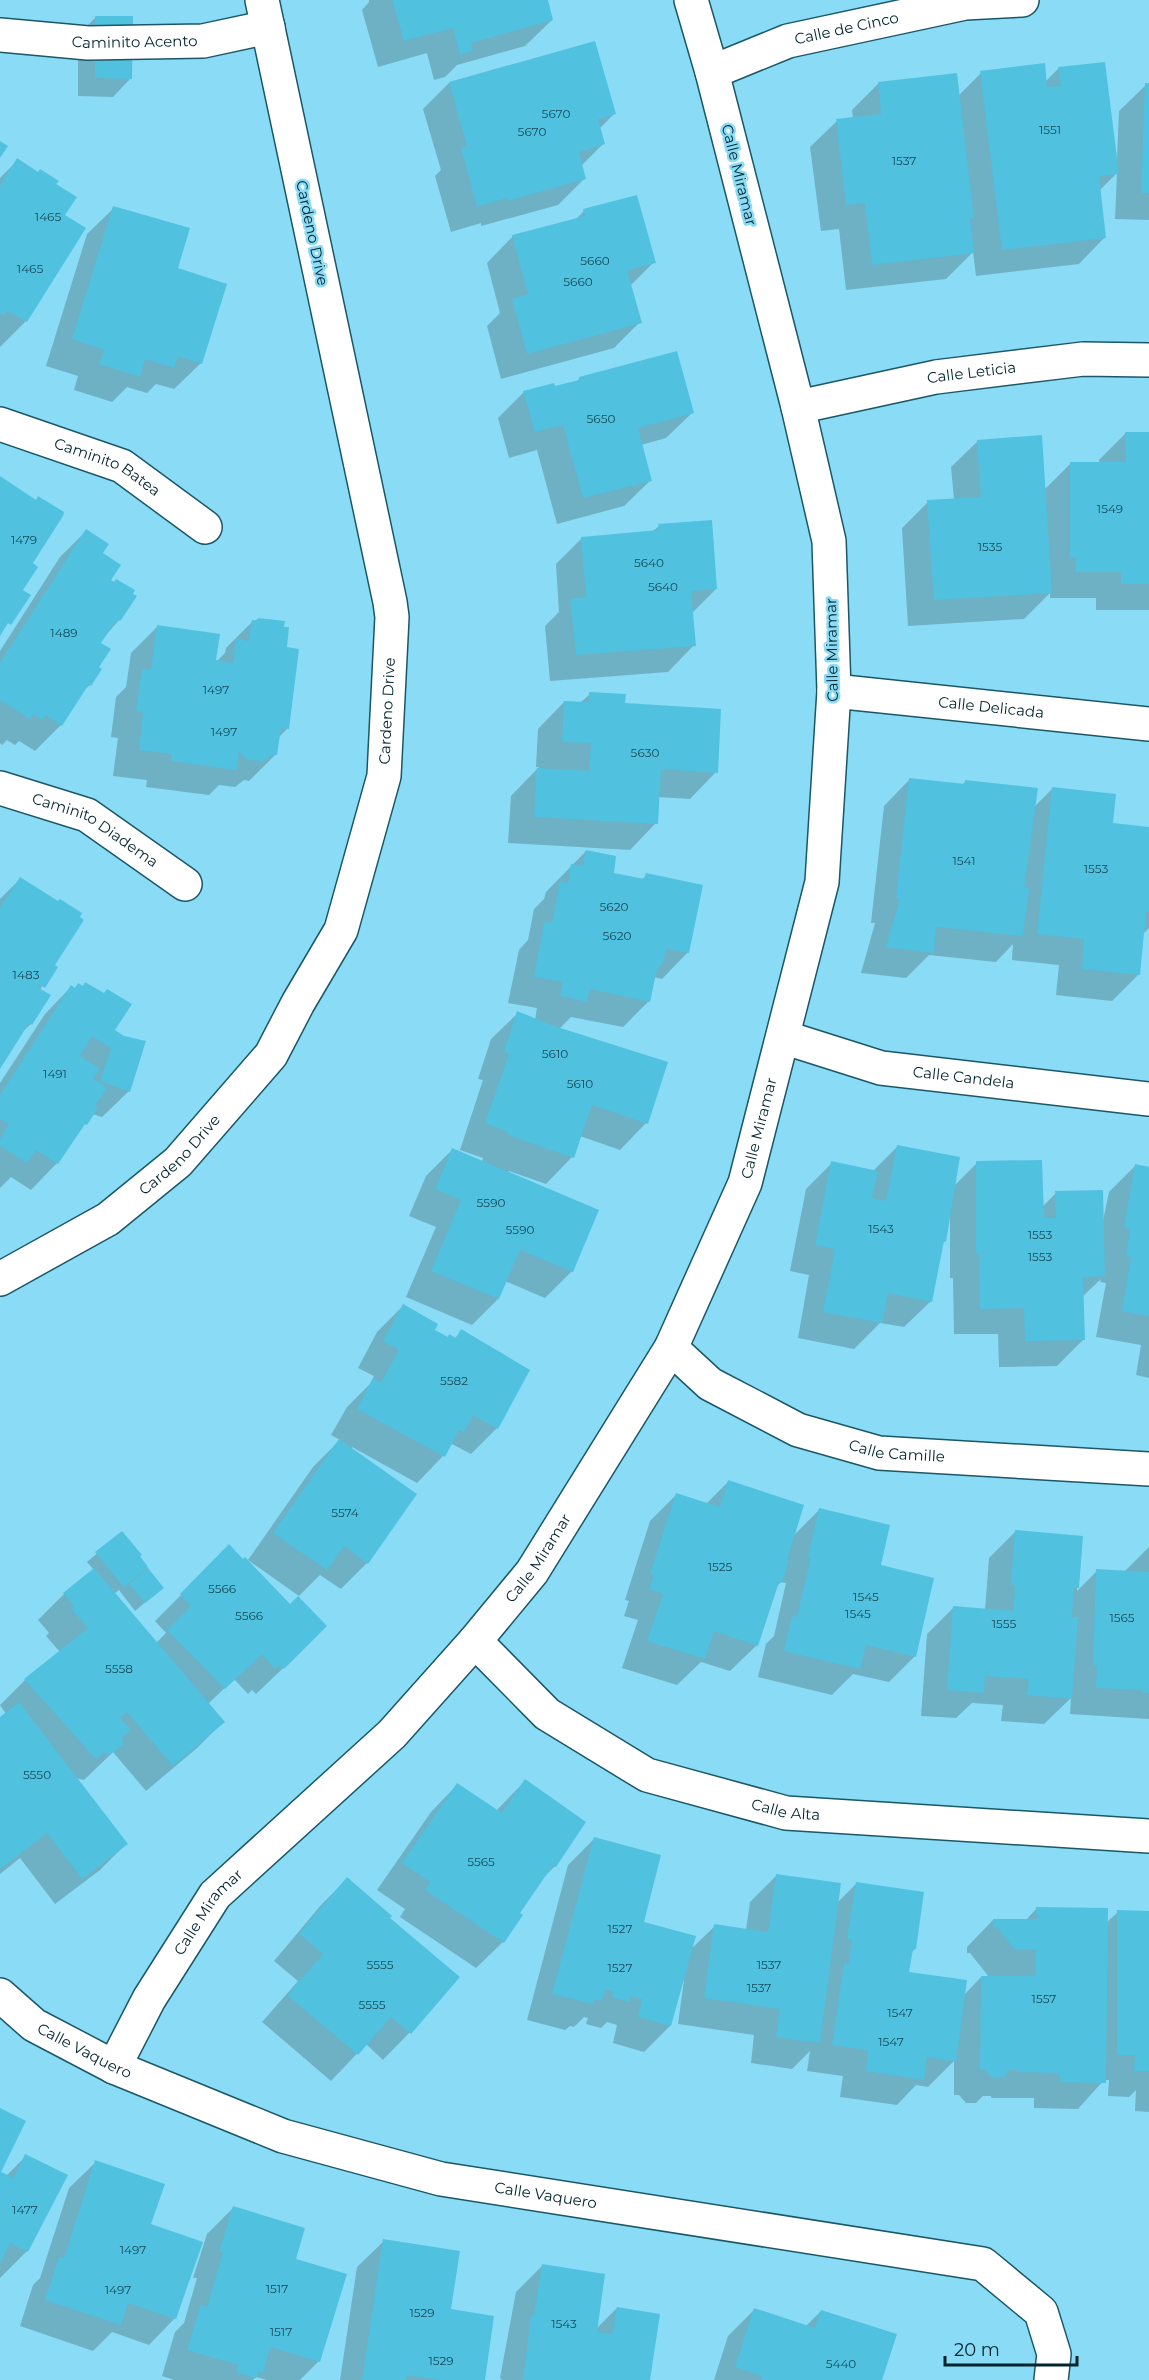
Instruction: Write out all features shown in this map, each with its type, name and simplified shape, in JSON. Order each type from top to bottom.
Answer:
[{"type":"street","name":"Calle Miramar","points":[[114,2067],[149,1999],[215,1895],[392,1734],[475,1641],[532,1572],[671,1348],[745,1183],[822,882],[834,691],[829,541],[798,407],[712,72],[691,0]]},
{"type":"street","name":"Calle de Cinco","points":[[712,72],[788,41],[965,3],[1022,0]]},
{"type":"street","name":"Caminito Acento","points":[[0,35],[88,44],[203,41],[265,13]]},
{"type":"street","name":"Cardeno Drive","points":[[0,1279],[108,1219],[178,1162],[270,1055],[340,930],[384,776],[392,617],[390,602],[265,13]]},
{"type":"street","name":"Calle Leticia","points":[[798,407],[936,377],[1083,359],[1149,360]]},
{"type":"street","name":"Caminito Batea","points":[[0,423],[122,466],[206,527]]},
{"type":"street","name":"Calle Delicada","points":[[834,691],[1149,724]]},
{"type":"street","name":"Caminito Diadema","points":[[0,788],[87,815],[185,884]]},
{"type":"street","name":"Calle Candela","points":[[783,1037],[881,1068],[1149,1099]]},
{"type":"street","name":"Calle Camille","points":[[671,1348],[710,1384],[798,1430],[879,1453],[1149,1469]]},
{"type":"street","name":"Calle Alta","points":[[475,1641],[546,1714],[647,1775],[786,1813],[1149,1836]]},
{"type":"street","name":"Calle Vaquero","points":[[0,1995],[34,2025],[114,2067],[283,2136],[441,2179],[983,2264],[1041,2312],[1054,2354],[1051,2380]]},
{"type":"building","points":[[392,0],[548,0],[553,20],[471,43],[473,51],[460,55],[453,28],[404,41]]},
{"type":"building","points":[[95,16],[133,16],[132,79],[95,78]]},
{"type":"building","points":[[595,41],[616,114],[598,119],[605,144],[579,152],[586,179],[477,207],[461,148],[467,146],[449,82]]},
{"type":"building","points":[[1105,62],[1119,174],[1099,176],[1106,238],[1002,250],[980,71],[1045,63],[1047,87],[1061,86],[1058,67]]},
{"type":"building","points":[[957,73],[974,218],[970,218],[974,253],[872,265],[865,203],[846,205],[836,119],[881,114],[878,82]]},
{"type":"building","points":[[1145,83],[1149,83],[1149,193],[1141,193]]},
{"type":"building","points":[[0,141],[8,146],[0,158]]},
{"type":"building","points":[[17,158],[38,172],[40,169],[59,181],[56,184],[77,197],[65,215],[86,228],[27,322],[7,311],[4,315],[0,313],[0,186]]},
{"type":"building","points":[[637,195],[656,263],[627,270],[642,323],[527,354],[512,299],[528,294],[512,235],[585,216],[583,209]]},
{"type":"building","points":[[113,206],[190,228],[178,268],[227,284],[202,364],[178,356],[174,368],[145,359],[140,377],[99,364],[104,350],[72,339]]},
{"type":"building","points":[[677,351],[694,413],[638,428],[652,481],[583,498],[563,425],[535,432],[523,391],[554,383],[555,386],[579,380],[579,377]]},
{"type":"building","points":[[1125,432],[1149,432],[1149,584],[1121,584],[1121,572],[1076,572],[1076,557],[1070,557],[1070,462],[1126,462]]},
{"type":"building","points":[[1042,435],[1052,593],[934,600],[927,500],[981,497],[977,440]]},
{"type":"building","points":[[0,476],[36,500],[38,496],[64,512],[33,563],[38,567],[23,590],[31,595],[11,625],[8,623],[0,636]]},
{"type":"building","points":[[712,520],[717,589],[691,591],[696,646],[576,655],[570,599],[586,597],[581,537],[659,530],[658,524]]},
{"type":"building","points":[[86,529],[109,544],[103,553],[121,565],[111,580],[114,582],[116,579],[135,590],[133,594],[137,596],[121,620],[115,622],[101,643],[111,649],[99,667],[102,669],[91,686],[89,684],[62,726],[46,715],[42,720],[33,714],[30,719],[0,700],[0,663]]},
{"type":"building","points":[[258,618],[285,621],[284,627],[289,627],[287,647],[299,649],[289,729],[281,728],[277,755],[271,755],[263,762],[246,759],[239,751],[237,770],[171,761],[172,754],[139,750],[143,712],[136,711],[142,669],[151,670],[157,625],[220,634],[216,660],[233,663],[236,639],[248,641],[252,620],[257,621]]},
{"type":"building","points":[[589,692],[626,694],[625,703],[721,709],[718,773],[661,769],[658,824],[534,817],[537,768],[589,771],[591,743],[562,742],[564,701],[589,702]]},
{"type":"building","points":[[909,778],[965,784],[965,780],[1038,788],[1024,888],[1029,888],[1023,936],[936,927],[934,953],[886,947],[900,898],[896,898]]},
{"type":"building","points":[[1052,787],[1116,794],[1113,823],[1149,827],[1149,912],[1146,912],[1140,975],[1082,969],[1084,939],[1037,934]]},
{"type":"building","points":[[586,850],[616,856],[614,873],[644,879],[646,873],[703,885],[689,953],[666,949],[663,963],[657,969],[650,1002],[590,989],[587,1002],[560,996],[563,982],[534,977],[544,922],[552,923],[560,881],[568,883],[571,864],[583,866]]},
{"type":"building","points":[[20,877],[82,913],[80,917],[84,920],[55,965],[58,967],[45,988],[39,984],[37,987],[51,995],[32,1025],[29,1023],[0,1069],[0,908]]},
{"type":"building","points":[[85,982],[104,993],[107,989],[132,1004],[115,1030],[124,1036],[146,1041],[130,1092],[100,1081],[111,1048],[92,1036],[80,1056],[100,1069],[93,1079],[107,1088],[95,1106],[98,1108],[58,1164],[36,1150],[27,1163],[0,1146],[0,1139],[9,1124],[0,1119],[0,1095],[71,985],[75,988],[78,983],[83,986]]},
{"type":"building","points":[[517,1011],[554,1026],[668,1062],[648,1124],[592,1105],[574,1158],[507,1135],[508,1132],[485,1123],[509,1054],[504,1052]]},
{"type":"building","points":[[897,1145],[960,1157],[946,1242],[944,1241],[932,1302],[888,1293],[882,1323],[823,1312],[835,1249],[815,1245],[831,1161],[878,1171],[872,1198],[886,1201]]},
{"type":"building","points":[[452,1148],[599,1210],[573,1272],[520,1250],[499,1299],[431,1271],[461,1200],[435,1189]]},
{"type":"building","points":[[1042,1160],[1044,1218],[1056,1218],[1055,1191],[1103,1190],[1105,1276],[1083,1277],[1085,1340],[1025,1341],[1024,1308],[980,1309],[979,1253],[976,1253],[976,1161]]},
{"type":"building","points":[[1135,1164],[1149,1167],[1149,1316],[1122,1311],[1131,1257],[1126,1256],[1130,1229],[1124,1227]]},
{"type":"building","points":[[403,1304],[438,1324],[435,1330],[448,1337],[449,1334],[456,1338],[461,1329],[530,1370],[498,1429],[473,1415],[464,1432],[459,1430],[445,1457],[357,1409],[373,1378],[381,1383],[399,1350],[383,1341]]},
{"type":"building","points":[[339,1439],[417,1494],[368,1564],[344,1546],[327,1570],[273,1533]]},
{"type":"building","points":[[728,1480],[804,1505],[782,1583],[779,1582],[758,1646],[714,1631],[705,1659],[647,1641],[663,1594],[649,1589],[654,1575],[650,1574],[676,1493],[720,1507]]},
{"type":"building","points":[[819,1508],[890,1525],[881,1565],[934,1578],[916,1657],[866,1645],[860,1669],[784,1651],[792,1616],[797,1617],[811,1557],[808,1557]]},
{"type":"building","points":[[1015,1530],[1083,1536],[1079,1588],[1074,1588],[1072,1617],[1078,1617],[1072,1699],[1027,1695],[1029,1679],[985,1676],[984,1693],[947,1690],[953,1606],[1013,1611],[1015,1586],[1011,1585]]},
{"type":"building","points":[[122,1531],[142,1555],[140,1556],[148,1567],[124,1587],[95,1552]]},
{"type":"building","points":[[229,1544],[243,1559],[245,1557],[290,1604],[298,1596],[327,1626],[284,1669],[280,1665],[275,1669],[262,1654],[225,1689],[167,1630],[191,1606],[180,1594]]},
{"type":"building","points":[[94,1568],[225,1722],[173,1766],[127,1712],[120,1718],[131,1730],[122,1737],[123,1745],[111,1754],[103,1753],[96,1759],[24,1679],[88,1628],[71,1609],[74,1606],[63,1593]]},
{"type":"building","points":[[148,1568],[164,1588],[145,1603],[129,1584]]},
{"type":"building","points":[[1096,1569],[1149,1572],[1149,1693],[1142,1692],[1142,1690],[1096,1688],[1097,1665],[1093,1665]]},
{"type":"building","points":[[19,1702],[128,1844],[82,1879],[47,1833],[0,1869],[0,1717]]},
{"type":"building","points":[[525,1779],[586,1822],[556,1867],[553,1865],[520,1913],[523,1915],[504,1943],[425,1890],[430,1882],[402,1863],[457,1783],[502,1813]]},
{"type":"building","points":[[594,1837],[661,1855],[644,1922],[696,1936],[671,2026],[638,2017],[642,1999],[631,1996],[629,2002],[612,1997],[613,1991],[605,1990],[602,2001],[594,1999],[593,2004],[552,1994]]},
{"type":"building","points":[[776,1874],[841,1883],[820,2043],[776,2037],[780,2009],[704,1998],[714,1924],[768,1932]]},
{"type":"building","points":[[347,1877],[392,1916],[390,1918],[460,1977],[411,2034],[391,2017],[358,2055],[287,1995],[323,1954],[299,1934]]},
{"type":"building","points":[[856,1882],[924,1892],[916,1949],[913,1949],[909,1972],[967,1980],[956,2062],[927,2057],[924,2080],[866,2071],[868,2050],[832,2045],[844,1963],[849,1964],[852,1939],[847,1939]]},
{"type":"building","points":[[1036,1907],[1108,1908],[1106,2083],[1060,2082],[1060,2073],[1017,2072],[1017,2070],[1010,2070],[1004,2077],[993,2078],[985,2070],[980,2069],[981,1976],[1036,1976],[1036,1949],[1014,1949],[997,1927],[993,1928],[993,1919],[1037,1919]]},
{"type":"building","points":[[1117,1910],[1149,1911],[1149,2071],[1134,2071],[1135,2055],[1117,2055]]},
{"type":"building","points":[[0,2108],[26,2121],[1,2172],[14,2178],[25,2154],[68,2175],[28,2252],[10,2243],[0,2263]]},
{"type":"building","points":[[95,2160],[165,2184],[151,2224],[203,2242],[176,2319],[128,2303],[121,2325],[45,2300],[59,2257],[64,2258]]},
{"type":"building","points":[[233,2206],[305,2228],[296,2259],[347,2274],[320,2362],[270,2347],[263,2373],[258,2372],[256,2378],[236,2372],[238,2365],[187,2350],[201,2304],[207,2307],[223,2252],[219,2252]]},
{"type":"building","points":[[383,2239],[460,2251],[451,2309],[494,2316],[485,2380],[440,2380],[407,2375],[406,2380],[362,2380]]},
{"type":"building","points":[[542,2264],[605,2274],[597,2332],[612,2334],[617,2307],[660,2314],[650,2380],[523,2380],[531,2316],[534,2316]]},
{"type":"building","points":[[754,2308],[815,2328],[821,2310],[897,2334],[882,2380],[761,2380],[762,2376],[735,2367]]}]
